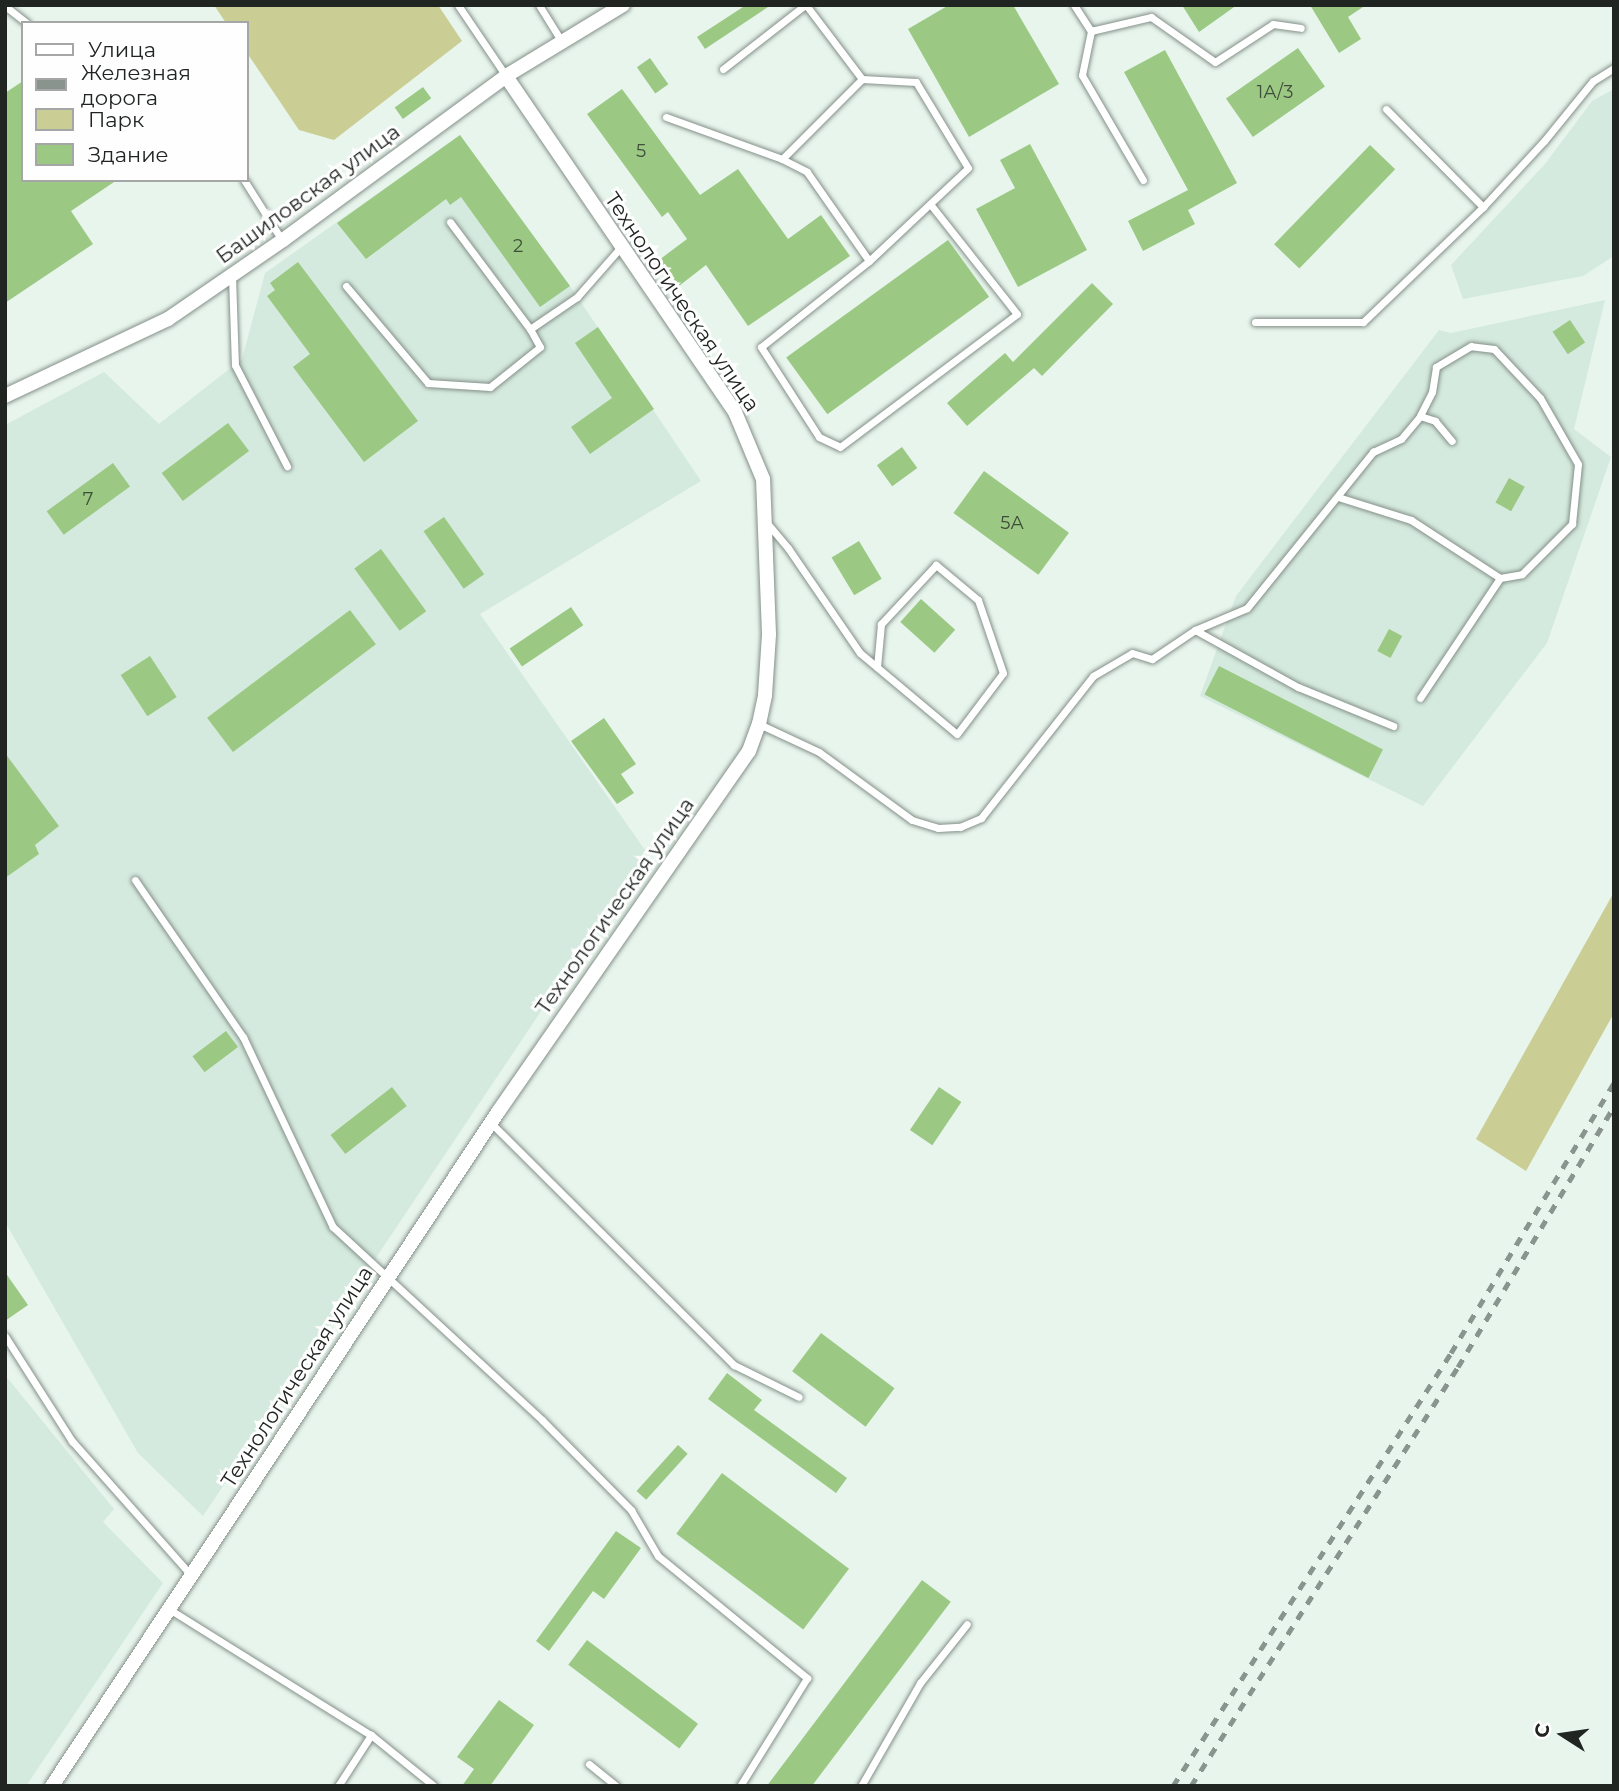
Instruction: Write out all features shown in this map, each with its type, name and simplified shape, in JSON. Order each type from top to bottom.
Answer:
[{"type":"street","name":"Башиловская улица","points":[[5,396],[168,319],[283,240],[506,76],[623,5]]},
{"type":"street","name":"Технологическая улица","points":[[52,1786],[491,1123],[749,751],[759,724],[765,695],[769,634],[764,479],[735,412],[506,76]]},
{"type":"lane","name":"Технологическая улица","points":[[458,5],[506,76]]},
{"type":"lane","points":[[538,5],[562,42]]},
{"type":"lane","points":[[723,69],[806,5],[862,79]]},
{"type":"lane","points":[[1074,5],[1091,31],[1082,75],[1143,180]]},
{"type":"lane","points":[[5,6],[24,21]]},
{"type":"lane","points":[[1091,31],[1151,17],[1215,62],[1273,24],[1301,27]]},
{"type":"lane","points":[[1255,322],[1363,322],[1483,207],[1544,141],[1593,81],[1614,68]]},
{"type":"lane","points":[[782,159],[862,79],[916,82],[968,168],[869,261],[761,347],[820,437],[840,447],[1017,314],[930,204]]},
{"type":"lane","points":[[1386,109],[1483,207]]},
{"type":"lane","points":[[666,117],[782,159],[807,173],[869,261]]},
{"type":"lane","points":[[245,182],[283,240]]},
{"type":"lane","points":[[346,286],[428,383],[490,387],[540,347],[530,329],[450,222]]},
{"type":"lane","points":[[530,329],[577,297],[621,247]]},
{"type":"lane","points":[[232,275],[235,365],[287,466]]},
{"type":"lane","points":[[759,724],[819,752],[912,820],[938,828],[960,827],[981,818],[1093,676],[1132,653],[1152,659],[1195,629],[1247,608],[1373,452],[1401,439],[1420,416],[1432,392],[1436,368],[1471,346],[1494,349],[1541,398],[1578,464],[1572,524],[1522,574],[1500,578],[1411,520],[1338,497]]},
{"type":"lane","points":[[1420,416],[1435,421],[1452,441]]},
{"type":"lane","points":[[766,523],[788,548],[860,653],[957,734],[1003,673],[978,600],[936,565],[881,624],[877,667]]},
{"type":"lane","points":[[1420,698],[1500,578]]},
{"type":"lane","points":[[1195,629],[1298,687],[1393,726]]},
{"type":"lane","points":[[135,880],[243,1037],[333,1227],[542,1420],[631,1510],[658,1556],[807,1678],[740,1786]]},
{"type":"lane","points":[[491,1123],[734,1365],[799,1397]]},
{"type":"lane","points":[[5,1336],[72,1441],[192,1575]]},
{"type":"lane","points":[[169,1609],[370,1735],[434,1786]]},
{"type":"lane","points":[[861,1786],[920,1683],[967,1624]]},
{"type":"lane","points":[[338,1786],[370,1735]]},
{"type":"lane","points":[[589,1764],[616,1786]]},
{"type":"shaded area","points":[[1614,89],[1614,256],[1583,276],[1463,299],[1451,265],[1545,164],[1592,101]]},
{"type":"shaded area","points":[[460,135],[570,286],[701,481],[480,614],[647,853],[203,1516],[138,1453],[5,1222],[5,425],[104,372],[159,424],[242,359],[265,273]]},
{"type":"shaded area","points":[[1605,300],[1574,429],[1611,457],[1547,643],[1423,806],[1200,696],[1236,596],[1439,330],[1451,333]]},
{"type":"shaded area","points":[[5,1375],[114,1509],[103,1522],[163,1583],[26,1786],[5,1786]]},
{"type":"green space","points":[[214,5],[438,5],[462,41],[334,140],[299,130],[248,54],[248,21],[225,21]]},
{"type":"green space","points":[[1614,892],[1614,1013],[1526,1171],[1476,1139]]},
{"type":"building","points":[[746,5],[771,5],[705,49],[697,37]]},
{"type":"building","points":[[949,5],[1013,5],[1059,84],[969,137],[908,29]]},
{"type":"building","points":[[1182,5],[1237,5],[1199,32]]},
{"type":"building","points":[[1310,5],[1366,5],[1348,17],[1361,39],[1339,53]]},
{"type":"building","points":[[1298,48],[1325,87],[1253,137],[1226,98]]},
{"type":"building","points":[[1165,50],[1237,183],[1188,210],[1195,224],[1143,251],[1128,221],[1188,190],[1124,72]]},
{"type":"building","points":[[650,58],[668,84],[655,93],[637,67]]},
{"type":"building","points":[[21,82],[21,182],[114,182],[71,211],[93,244],[5,303],[5,93]]},
{"type":"building","points":[[423,87],[431,98],[403,119],[395,108]]},
{"type":"building","points":[[622,89],[700,195],[738,169],[788,239],[821,215],[850,256],[748,326],[706,265],[679,286],[659,260],[687,239],[668,212],[662,217],[587,114]]},
{"type":"building","points":[[460,135],[570,286],[540,307],[461,197],[450,205],[446,199],[366,259],[337,223]]},
{"type":"building","points":[[1030,144],[1087,250],[1018,287],[976,209],[1015,188],[1000,160]]},
{"type":"building","points":[[1370,145],[1395,169],[1299,269],[1274,244]]},
{"type":"building","points":[[948,240],[989,297],[827,414],[786,358]]},
{"type":"building","points":[[298,262],[418,421],[364,462],[293,367],[310,354],[267,296],[275,290],[270,283]]},
{"type":"building","points":[[1092,283],[1113,304],[1042,376],[1034,368],[967,426],[947,403],[1005,353],[1013,362]]},
{"type":"building","points":[[1570,320],[1585,342],[1568,354],[1553,332]]},
{"type":"building","points":[[598,327],[654,409],[590,454],[571,427],[612,398],[575,343]]},
{"type":"building","points":[[228,423],[249,451],[183,501],[162,473]]},
{"type":"building","points":[[902,447],[917,468],[892,486],[877,465]]},
{"type":"building","points":[[113,463],[130,486],[64,535],[47,511]]},
{"type":"building","points":[[984,471],[1069,533],[1038,575],[953,513]]},
{"type":"building","points":[[1509,478],[1525,487],[1511,511],[1495,502]]},
{"type":"building","points":[[444,517],[484,574],[464,589],[424,531]]},
{"type":"building","points":[[859,541],[882,579],[854,595],[832,557]]},
{"type":"building","points":[[381,549],[426,611],[400,631],[354,568]]},
{"type":"building","points":[[921,599],[955,630],[934,653],[900,622]]},
{"type":"building","points":[[571,607],[583,625],[522,667],[510,648]]},
{"type":"building","points":[[350,610],[376,644],[233,752],[207,718]]},
{"type":"building","points":[[1389,629],[1402,636],[1391,658],[1377,651]]},
{"type":"building","points":[[150,656],[177,697],[147,716],[121,675]]},
{"type":"building","points":[[1219,666],[1383,750],[1368,778],[1204,695]]},
{"type":"building","points":[[604,718],[636,764],[621,774],[634,793],[617,804],[571,741]]},
{"type":"building","points":[[5,753],[59,826],[35,845],[39,854],[5,878]]},
{"type":"building","points":[[226,1031],[238,1047],[204,1072],[192,1056]]},
{"type":"building","points":[[392,1087],[407,1106],[345,1154],[331,1135]]},
{"type":"building","points":[[939,1087],[961,1102],[932,1145],[910,1130]]},
{"type":"building","points":[[5,1272],[28,1305],[5,1321]]},
{"type":"building","points":[[821,1333],[894,1388],[866,1427],[792,1371]]},
{"type":"building","points":[[727,1373],[762,1400],[754,1410],[847,1478],[836,1493],[708,1399]]},
{"type":"building","points":[[678,1445],[688,1454],[646,1500],[637,1491]]},
{"type":"building","points":[[722,1473],[849,1569],[803,1629],[676,1534]]},
{"type":"building","points":[[616,1531],[641,1548],[604,1599],[593,1591],[549,1651],[536,1641]]},
{"type":"building","points":[[922,1580],[951,1602],[812,1786],[767,1786]]},
{"type":"building","points":[[587,1640],[698,1724],[679,1748],[568,1665]]},
{"type":"building","points":[[499,1700],[534,1725],[490,1786],[462,1786],[474,1769],[457,1757]]},
{"type":"railway","points":[[1173,1786],[1451,1353],[1614,1083]]},
{"type":"railway","points":[[1191,1786],[1458,1367],[1614,1106]]}]
